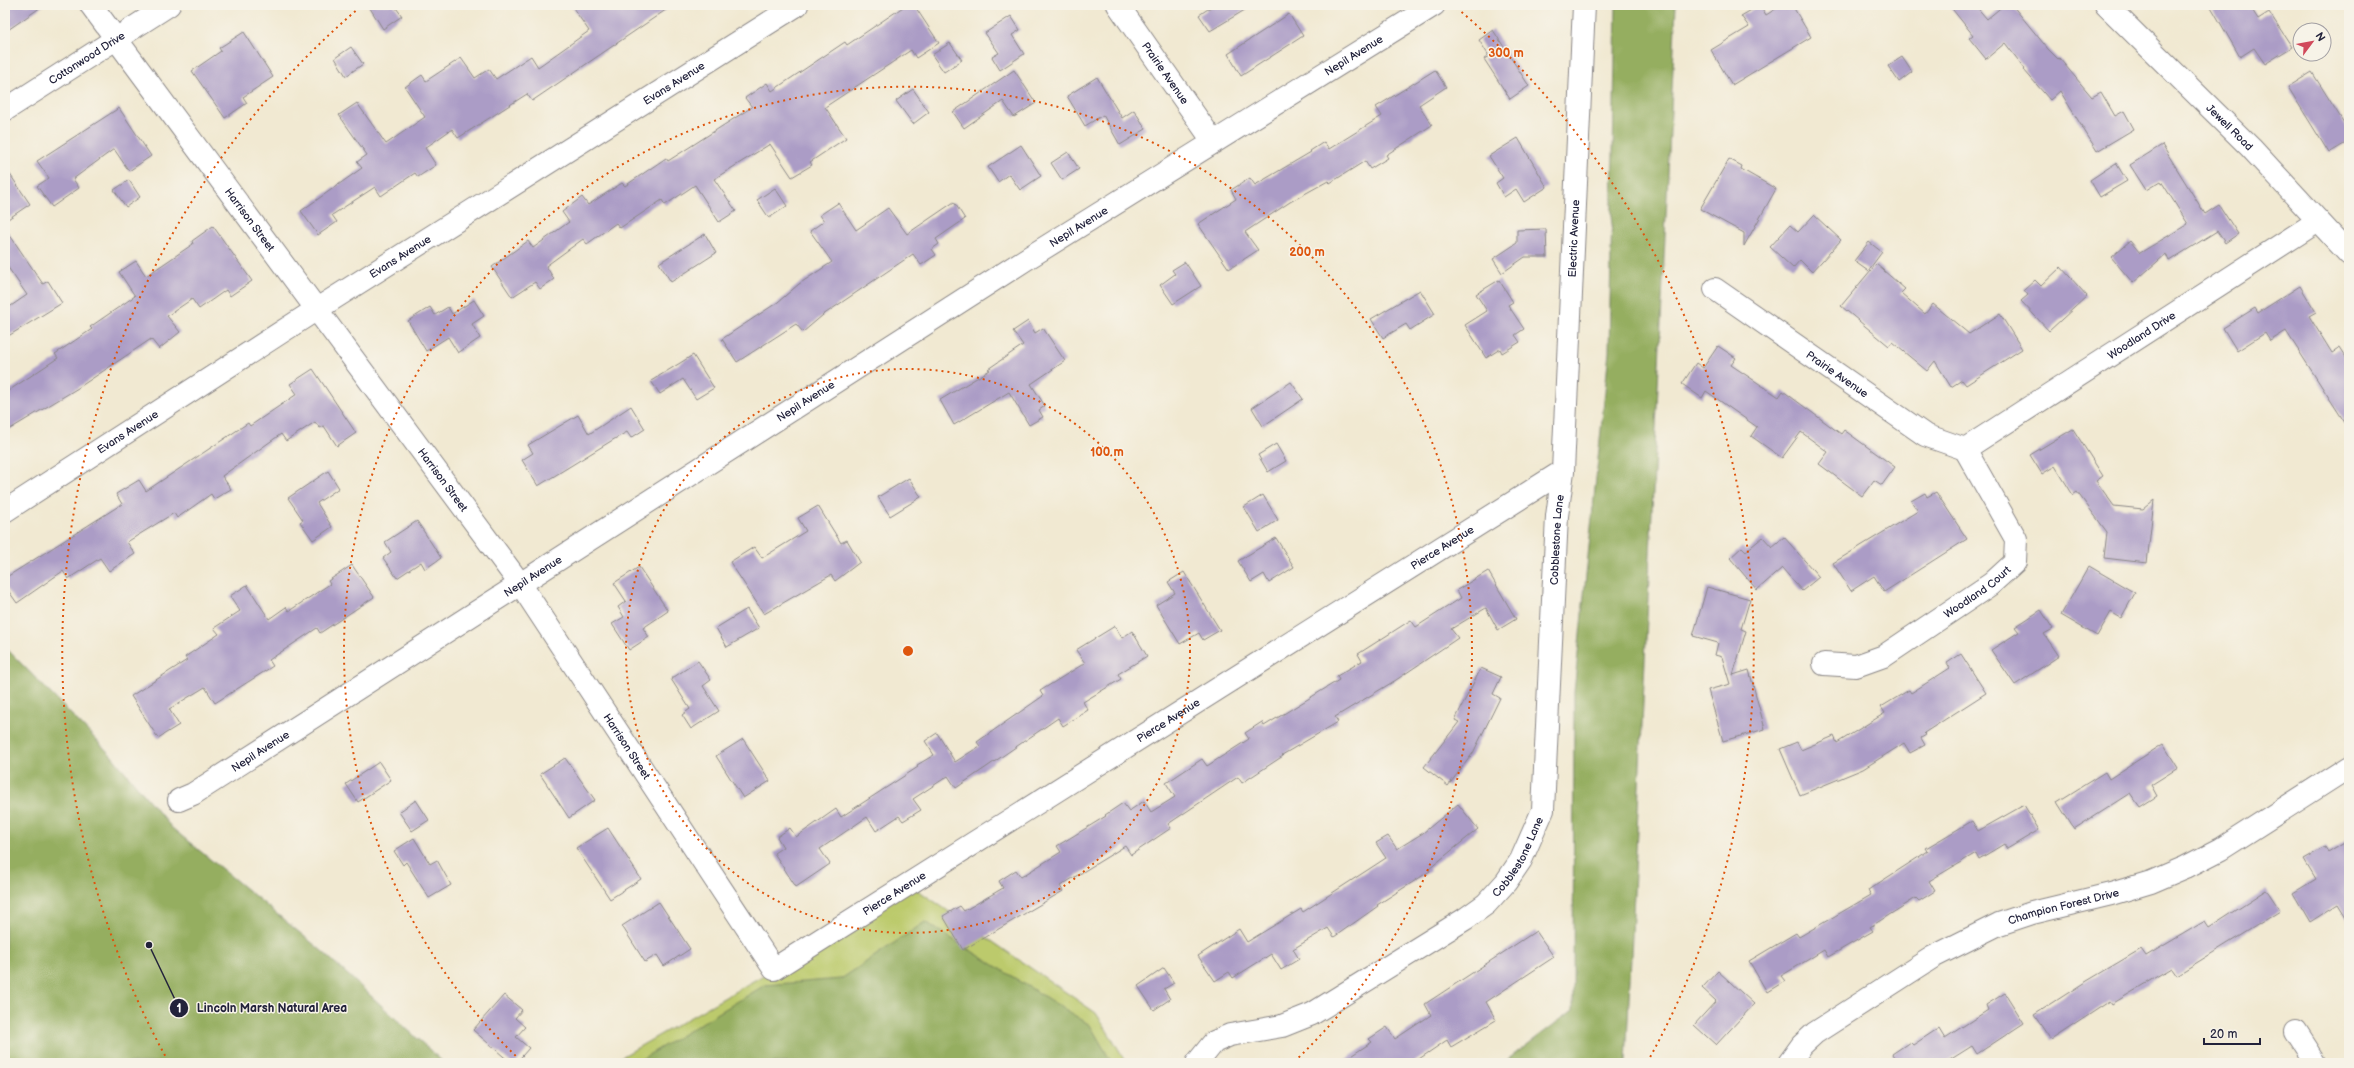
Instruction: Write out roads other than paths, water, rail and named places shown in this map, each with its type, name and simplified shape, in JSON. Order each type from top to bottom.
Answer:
[{"type":"street","name":"Harrison Street","points":[[91,5],[521,585],[774,969]]},
{"type":"street","name":"Cottonwood Drive","points":[[5,110],[168,5]]},
{"type":"street","name":"Evans Avenue","points":[[5,511],[317,309],[797,5]]},
{"type":"street","name":"Prairie Avenue","points":[[1118,5],[1213,141]]},
{"type":"street","name":"Nepil Avenue","points":[[180,800],[193,794],[354,689],[521,585],[1213,141],[1434,5]]},
{"type":"street","name":"Electric Avenue","points":[[1563,471],[1584,5]]},
{"type":"street","name":"Jewell Road","points":[[2106,5],[2251,148],[2349,254]]},
{"type":"street","name":"Woodland Drive","points":[[1965,449],[2318,221]]},
{"type":"street","name":"Prairie Avenue","points":[[1715,289],[1925,434],[1965,449]]},
{"type":"street","name":"Woodland Court","points":[[1824,664],[1856,666],[1884,656],[1991,584],[2015,562],[2016,539],[1965,449]]},
{"type":"street","name":"Pierce Avenue","points":[[774,969],[1563,471]]},
{"type":"street","name":"Cobblestone Lane","points":[[1197,1063],[1214,1042],[1230,1035],[1296,1021],[1334,1001],[1465,919],[1486,904],[1506,882],[1521,860],[1543,810],[1557,516],[1563,471]]},
{"type":"street","name":"Champion Forest Drive","points":[[1789,1063],[1802,1045],[1815,1033],[1960,942],[2032,913],[2111,894],[2151,882],[2186,867],[2221,849],[2349,767]]},
{"type":"street","points":[[2296,1032],[2316,1063]]},
{"type":"place","name":"Lincoln Marsh Natural Area","points":[[149,945]]}]
